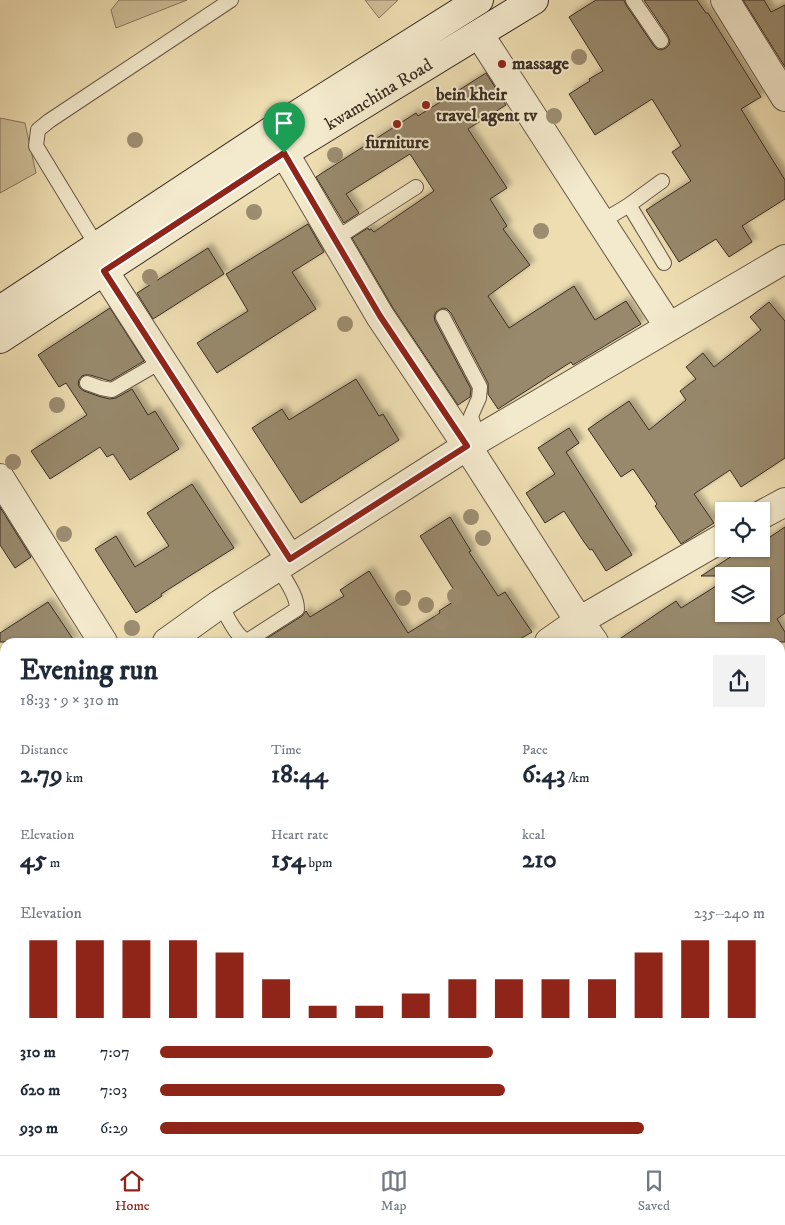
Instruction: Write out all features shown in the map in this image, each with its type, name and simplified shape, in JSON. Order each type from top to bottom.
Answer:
[{"type":"street","name":"kwamchina Road","points":[[0,339],[101,258],[278,142],[479,0]]},
{"type":"street","name":"kwamchina Road","points":[[278,142],[479,34],[534,0]]},
{"type":"street","points":[[728,1],[785,97]]},
{"type":"street","points":[[479,34],[669,327]]},
{"type":"street","points":[[278,142],[380,316],[473,442],[586,632]]},
{"type":"street","name":"kwamchina Road","points":[[0,310],[101,258]]},
{"type":"street","points":[[101,258],[284,563]]},
{"type":"street","points":[[172,638],[220,604],[473,442],[785,259]]},
{"type":"street","points":[[0,478],[100,638]]},
{"type":"street","points":[[770,510],[785,502]]},
{"type":"street","points":[[564,638],[586,632],[715,543]]},
{"type":"lane","points":[[101,258],[36,146],[38,130],[231,0]]},
{"type":"lane","points":[[633,0],[661,41]]},
{"type":"lane","points":[[601,222],[629,205],[662,181]]},
{"type":"lane","points":[[335,239],[416,187]]},
{"type":"lane","points":[[629,205],[664,263]]},
{"type":"lane","points":[[443,317],[480,387],[479,398],[471,416],[473,442]]},
{"type":"lane","points":[[87,383],[112,390],[162,361]]},
{"type":"lane","points":[[252,638],[296,609],[297,604],[284,563]]},
{"type":"lane","points":[[220,604],[241,638]]},
{"type":"shaded area","points":[[119,0],[187,0],[116,28],[111,10]]},
{"type":"shaded area","points":[[365,0],[398,0],[379,18]]},
{"type":"shaded area","points":[[0,118],[25,123],[36,173],[0,193]]},
{"type":"building","points":[[596,0],[624,0],[654,46],[661,50],[669,45],[670,41],[644,0],[697,0],[706,13],[708,13],[761,97],[741,109],[785,180],[785,199],[742,226],[752,242],[729,257],[716,239],[679,262],[646,210],[691,181],[672,152],[681,146],[652,99],[595,135],[569,94],[603,71],[569,17]]},
{"type":"building","points":[[743,0],[764,0],[771,12],[785,5],[785,67]]},
{"type":"building","points":[[486,73],[506,105],[468,129],[507,188],[490,199],[507,226],[503,229],[530,265],[488,296],[509,328],[574,286],[595,320],[626,301],[641,324],[573,365],[571,362],[498,409],[488,394],[488,383],[451,313],[443,308],[436,312],[434,316],[435,321],[471,389],[470,397],[458,405],[393,308],[352,238],[368,228],[374,232],[434,191],[410,154],[346,194],[359,213],[344,223],[316,177],[416,113],[418,116]]},
{"type":"building","points":[[308,224],[324,252],[292,272],[316,309],[217,373],[197,343],[248,311],[226,274]]},
{"type":"building","points":[[208,248],[224,274],[153,319],[137,293]]},
{"type":"building","points":[[769,302],[785,321],[785,458],[741,487],[730,470],[694,494],[714,523],[681,544],[633,469],[621,477],[588,429],[629,401],[649,430],[686,400],[680,391],[696,379],[686,367],[703,353],[714,367],[761,330],[750,317]]},
{"type":"building","points":[[110,308],[144,361],[110,381],[85,375],[82,376],[78,384],[84,391],[110,399],[116,398],[132,389],[148,415],[155,411],[179,449],[130,480],[113,454],[107,457],[100,447],[50,479],[31,451],[87,415],[66,383],[59,387],[38,355]]},
{"type":"building","points":[[356,379],[379,416],[383,414],[399,440],[301,503],[252,428],[282,409],[289,420]]},
{"type":"building","points":[[569,428],[579,443],[566,452],[632,555],[606,571],[564,511],[545,523],[526,493],[555,474],[538,448]]},
{"type":"building","points":[[192,484],[234,548],[161,594],[162,596],[136,613],[95,549],[116,536],[135,567],[169,546],[147,513]]},
{"type":"building","points":[[0,507],[31,557],[15,568],[0,545]]},
{"type":"building","points":[[450,517],[471,551],[469,552],[498,596],[505,592],[532,632],[522,638],[267,638],[302,616],[306,611],[310,617],[344,596],[340,590],[369,571],[408,633],[440,613],[439,611],[459,598],[420,536]]},
{"type":"building","points":[[785,527],[785,613],[777,619],[785,632],[785,638],[621,638],[676,601],[681,608],[715,587],[715,622],[770,622],[770,567],[715,567],[731,557],[770,557],[770,537]]},
{"type":"building","points":[[715,567],[715,576],[701,576]]},
{"type":"building","points":[[48,602],[72,638],[0,638],[0,633]]},
{"type":"place","name":"massage","points":[[502,64]]},
{"type":"place","name":"bein kheir travel agent tv","points":[[426,105]]},
{"type":"place","name":"furniture","points":[[397,124]]},
{"type":"route","points":[[284,153],[380,316],[467,446],[290,559],[104,271],[284,153]]}]
